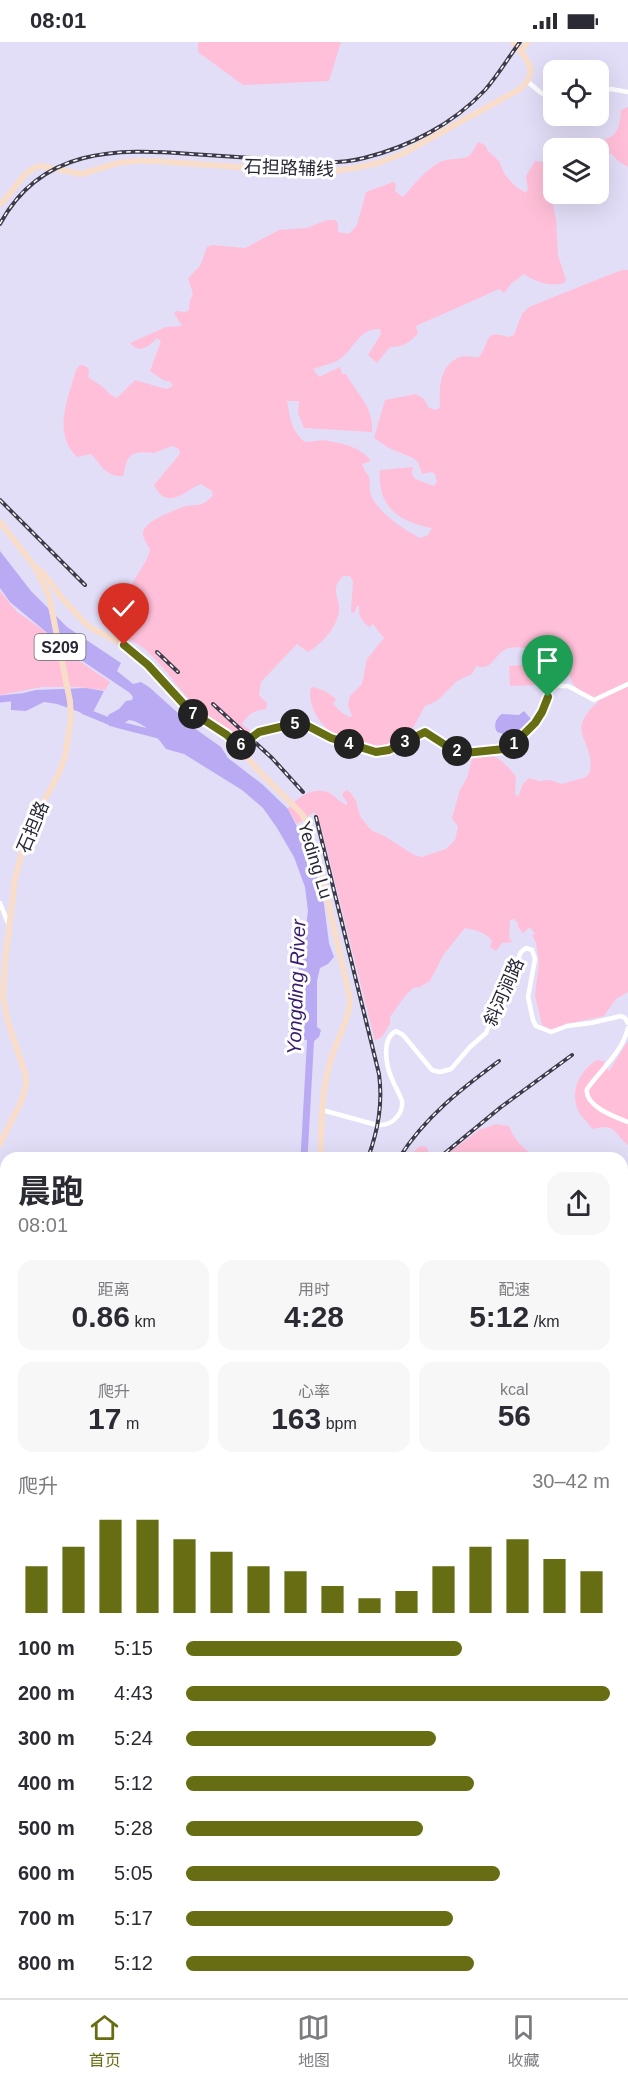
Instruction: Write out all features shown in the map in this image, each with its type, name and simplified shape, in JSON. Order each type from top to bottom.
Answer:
[{"type":"main road","points":[[513,42],[526,57],[531,76],[528,82]]},
{"type":"main road","points":[[520,51],[528,42]]},
{"type":"main road","name":"石担路辅线","points":[[0,204],[10,196],[29,171],[41,166],[81,174],[118,163],[135,161],[327,172],[378,163],[422,144],[520,89],[528,82]]},
{"type":"main road","name":"石担路","points":[[0,522],[41,577],[49,597],[70,701],[71,719],[65,757],[27,833],[15,879],[3,997],[8,1022],[25,1073],[26,1084],[21,1102],[0,1144]]},
{"type":"main road","name":"Yeding Lu","points":[[34,567],[44,574],[62,598],[91,628],[124,645],[148,665],[190,711],[227,735],[302,814],[309,827],[319,861],[350,999],[348,1015],[332,1056],[322,1110],[321,1152]]},
{"type":"street","points":[[528,82],[543,94]]},
{"type":"street","points":[[609,89],[628,92]]},
{"type":"street","points":[[239,747],[259,732],[301,723],[331,738],[373,752],[389,750],[425,732],[453,750],[465,753],[504,749],[512,746],[535,723],[556,686],[568,686],[594,700],[628,684]]},
{"type":"street","points":[[0,903],[9,925]]},
{"type":"street","name":"斜河涧路","points":[[322,1110],[380,1126],[391,1122],[399,1114],[402,1104],[391,1078],[387,1060],[387,1044],[390,1035],[396,1031],[403,1035],[432,1070],[440,1072],[451,1069],[486,1033],[521,952],[526,948],[532,950],[535,958],[528,997],[532,1020],[536,1026],[551,1032],[567,1026],[621,1016],[628,1023]]},
{"type":"street","points":[[628,1028],[623,1043],[590,1084],[586,1095],[589,1101],[628,1122]]},
{"type":"shaded area","points":[[198,42],[341,42],[329,81],[243,85],[198,52]]},
{"type":"shaded area","points":[[628,107],[628,167],[611,153],[609,156],[608,138],[617,129],[621,110]]},
{"type":"shaded area","points":[[478,142],[485,145],[499,161],[505,175],[515,186],[526,193],[528,189],[526,176],[535,161],[543,162],[543,204],[553,204],[558,255],[566,280],[564,283],[543,283],[524,274],[504,293],[499,289],[416,326],[418,333],[412,339],[406,344],[390,347],[377,363],[368,355],[381,334],[380,329],[362,335],[337,361],[313,369],[319,377],[340,367],[342,374],[346,374],[368,408],[372,432],[304,428],[298,413],[299,401],[287,401],[292,423],[300,438],[305,442],[323,440],[340,443],[362,452],[371,461],[362,464],[370,479],[370,492],[377,506],[398,525],[420,538],[428,535],[432,528],[400,517],[392,511],[382,494],[380,470],[413,467],[412,474],[415,479],[434,486],[437,482],[432,472],[422,474],[418,462],[413,458],[389,448],[374,438],[385,400],[416,394],[424,399],[429,408],[437,410],[440,407],[442,378],[453,361],[462,356],[479,357],[491,336],[514,335],[522,314],[529,307],[622,270],[628,270],[628,992],[616,999],[604,1016],[566,1024],[555,1030],[548,1028],[542,1025],[535,995],[539,962],[536,943],[532,935],[535,934],[530,927],[523,933],[514,919],[510,920],[509,938],[513,942],[502,943],[496,951],[490,947],[492,940],[489,937],[465,928],[444,954],[430,981],[413,988],[405,996],[390,1017],[390,1024],[382,1037],[375,1041],[321,827],[314,812],[297,824],[288,809],[300,797],[316,791],[330,793],[347,805],[342,795],[346,790],[356,801],[360,816],[371,830],[414,855],[422,857],[446,849],[455,840],[458,827],[452,818],[460,790],[475,755],[494,757],[508,767],[516,777],[515,794],[518,797],[523,784],[529,778],[562,784],[586,777],[590,772],[590,761],[581,729],[588,713],[598,702],[573,685],[565,668],[558,662],[541,652],[513,647],[503,651],[488,666],[476,666],[472,674],[457,681],[437,701],[425,706],[413,728],[400,733],[391,746],[363,747],[349,743],[326,727],[317,716],[311,704],[310,690],[312,687],[328,693],[336,699],[333,704],[341,712],[349,717],[352,716],[348,705],[350,696],[362,684],[367,659],[384,638],[373,624],[369,627],[362,620],[359,606],[354,613],[351,612],[353,581],[350,576],[343,576],[336,589],[339,611],[336,623],[323,640],[308,652],[297,644],[261,682],[259,695],[267,703],[266,709],[247,717],[242,724],[252,732],[241,740],[200,710],[147,651],[113,629],[98,611],[100,603],[112,594],[128,595],[150,550],[143,537],[145,528],[154,520],[173,511],[206,502],[213,496],[212,491],[201,484],[176,497],[165,497],[159,493],[154,485],[180,454],[179,449],[172,446],[154,453],[133,454],[127,460],[123,476],[108,472],[91,454],[77,457],[69,448],[65,437],[64,415],[76,370],[80,365],[86,366],[89,370],[88,377],[117,398],[135,380],[166,389],[173,386],[171,382],[163,380],[150,371],[161,341],[157,338],[140,349],[130,343],[166,327],[182,326],[174,313],[189,310],[193,294],[188,278],[200,266],[207,247],[212,245],[245,248],[279,230],[307,228],[327,220],[335,220],[338,223],[338,232],[349,234],[357,225],[366,192],[393,182],[396,184],[395,191],[403,197],[429,169],[440,162],[461,158],[472,153]]},
{"type":"shaded area","points":[[0,551],[31,591],[67,627],[121,663],[117,671],[133,684],[141,682],[149,687],[197,730],[221,747],[228,758],[262,784],[288,809],[314,865],[324,904],[329,943],[334,957],[320,968],[317,981],[317,1027],[321,1030],[319,1037],[314,1041],[299,1039],[288,1034],[298,977],[300,946],[305,933],[308,911],[305,887],[294,857],[277,828],[263,808],[242,790],[184,754],[166,749],[145,727],[129,720],[118,727],[109,726],[108,715],[119,709],[126,701],[132,700],[133,697],[75,656],[10,602],[0,588]]},
{"type":"shaded area","points":[[0,591],[17,612],[43,630],[72,656],[110,682],[105,690],[42,687],[0,695]]},
{"type":"shaded area","points":[[536,664],[537,685],[510,686],[509,666]]},
{"type":"shaded area","points":[[86,688],[104,691],[91,716],[44,702],[26,711],[11,710],[11,696],[36,690]]},
{"type":"shaded area","points":[[524,711],[533,721],[520,732],[509,735],[497,732],[496,722],[502,714],[519,715]]},
{"type":"shaded area","points":[[628,1041],[628,1145],[610,1128],[592,1129],[580,1114],[575,1091],[585,1070],[597,1060],[604,1061],[609,1071]]},
{"type":"shaded area","points":[[496,1124],[509,1126],[520,1145],[529,1152],[450,1152],[479,1130]]},
{"type":"shaded area","points":[[420,1146],[426,1147],[429,1152],[414,1152]]},
{"type":"waterway","name":"Yongding River","points":[[0,699],[19,697]]},
{"type":"waterway","name":"Yongding River","points":[[84,711],[116,724],[159,735]]},
{"type":"waterway","name":"Yongding River","points":[[304,1152],[311,1032]]},
{"type":"railway","points":[[0,224],[17,199],[37,180],[59,167],[83,158],[108,153],[163,152],[302,162],[333,162],[364,158],[397,148],[445,124],[472,102],[490,84],[520,42]]},
{"type":"railway","points":[[0,500],[85,585]]},
{"type":"railway","points":[[157,652],[178,672]]},
{"type":"railway","points":[[213,704],[272,758],[303,792]]},
{"type":"railway","points":[[316,817],[379,1074],[379,1117],[370,1152]]},
{"type":"railway","points":[[446,1152],[501,1107],[572,1055]]},
{"type":"railway","points":[[403,1152],[432,1117],[499,1061]]},
{"type":"route","points":[[124,645],[148,665],[190,711],[227,735],[239,747],[259,732],[301,723],[331,738],[373,752],[389,750],[425,732],[453,750],[465,753],[504,749],[512,746],[535,723],[548,697]]}]
